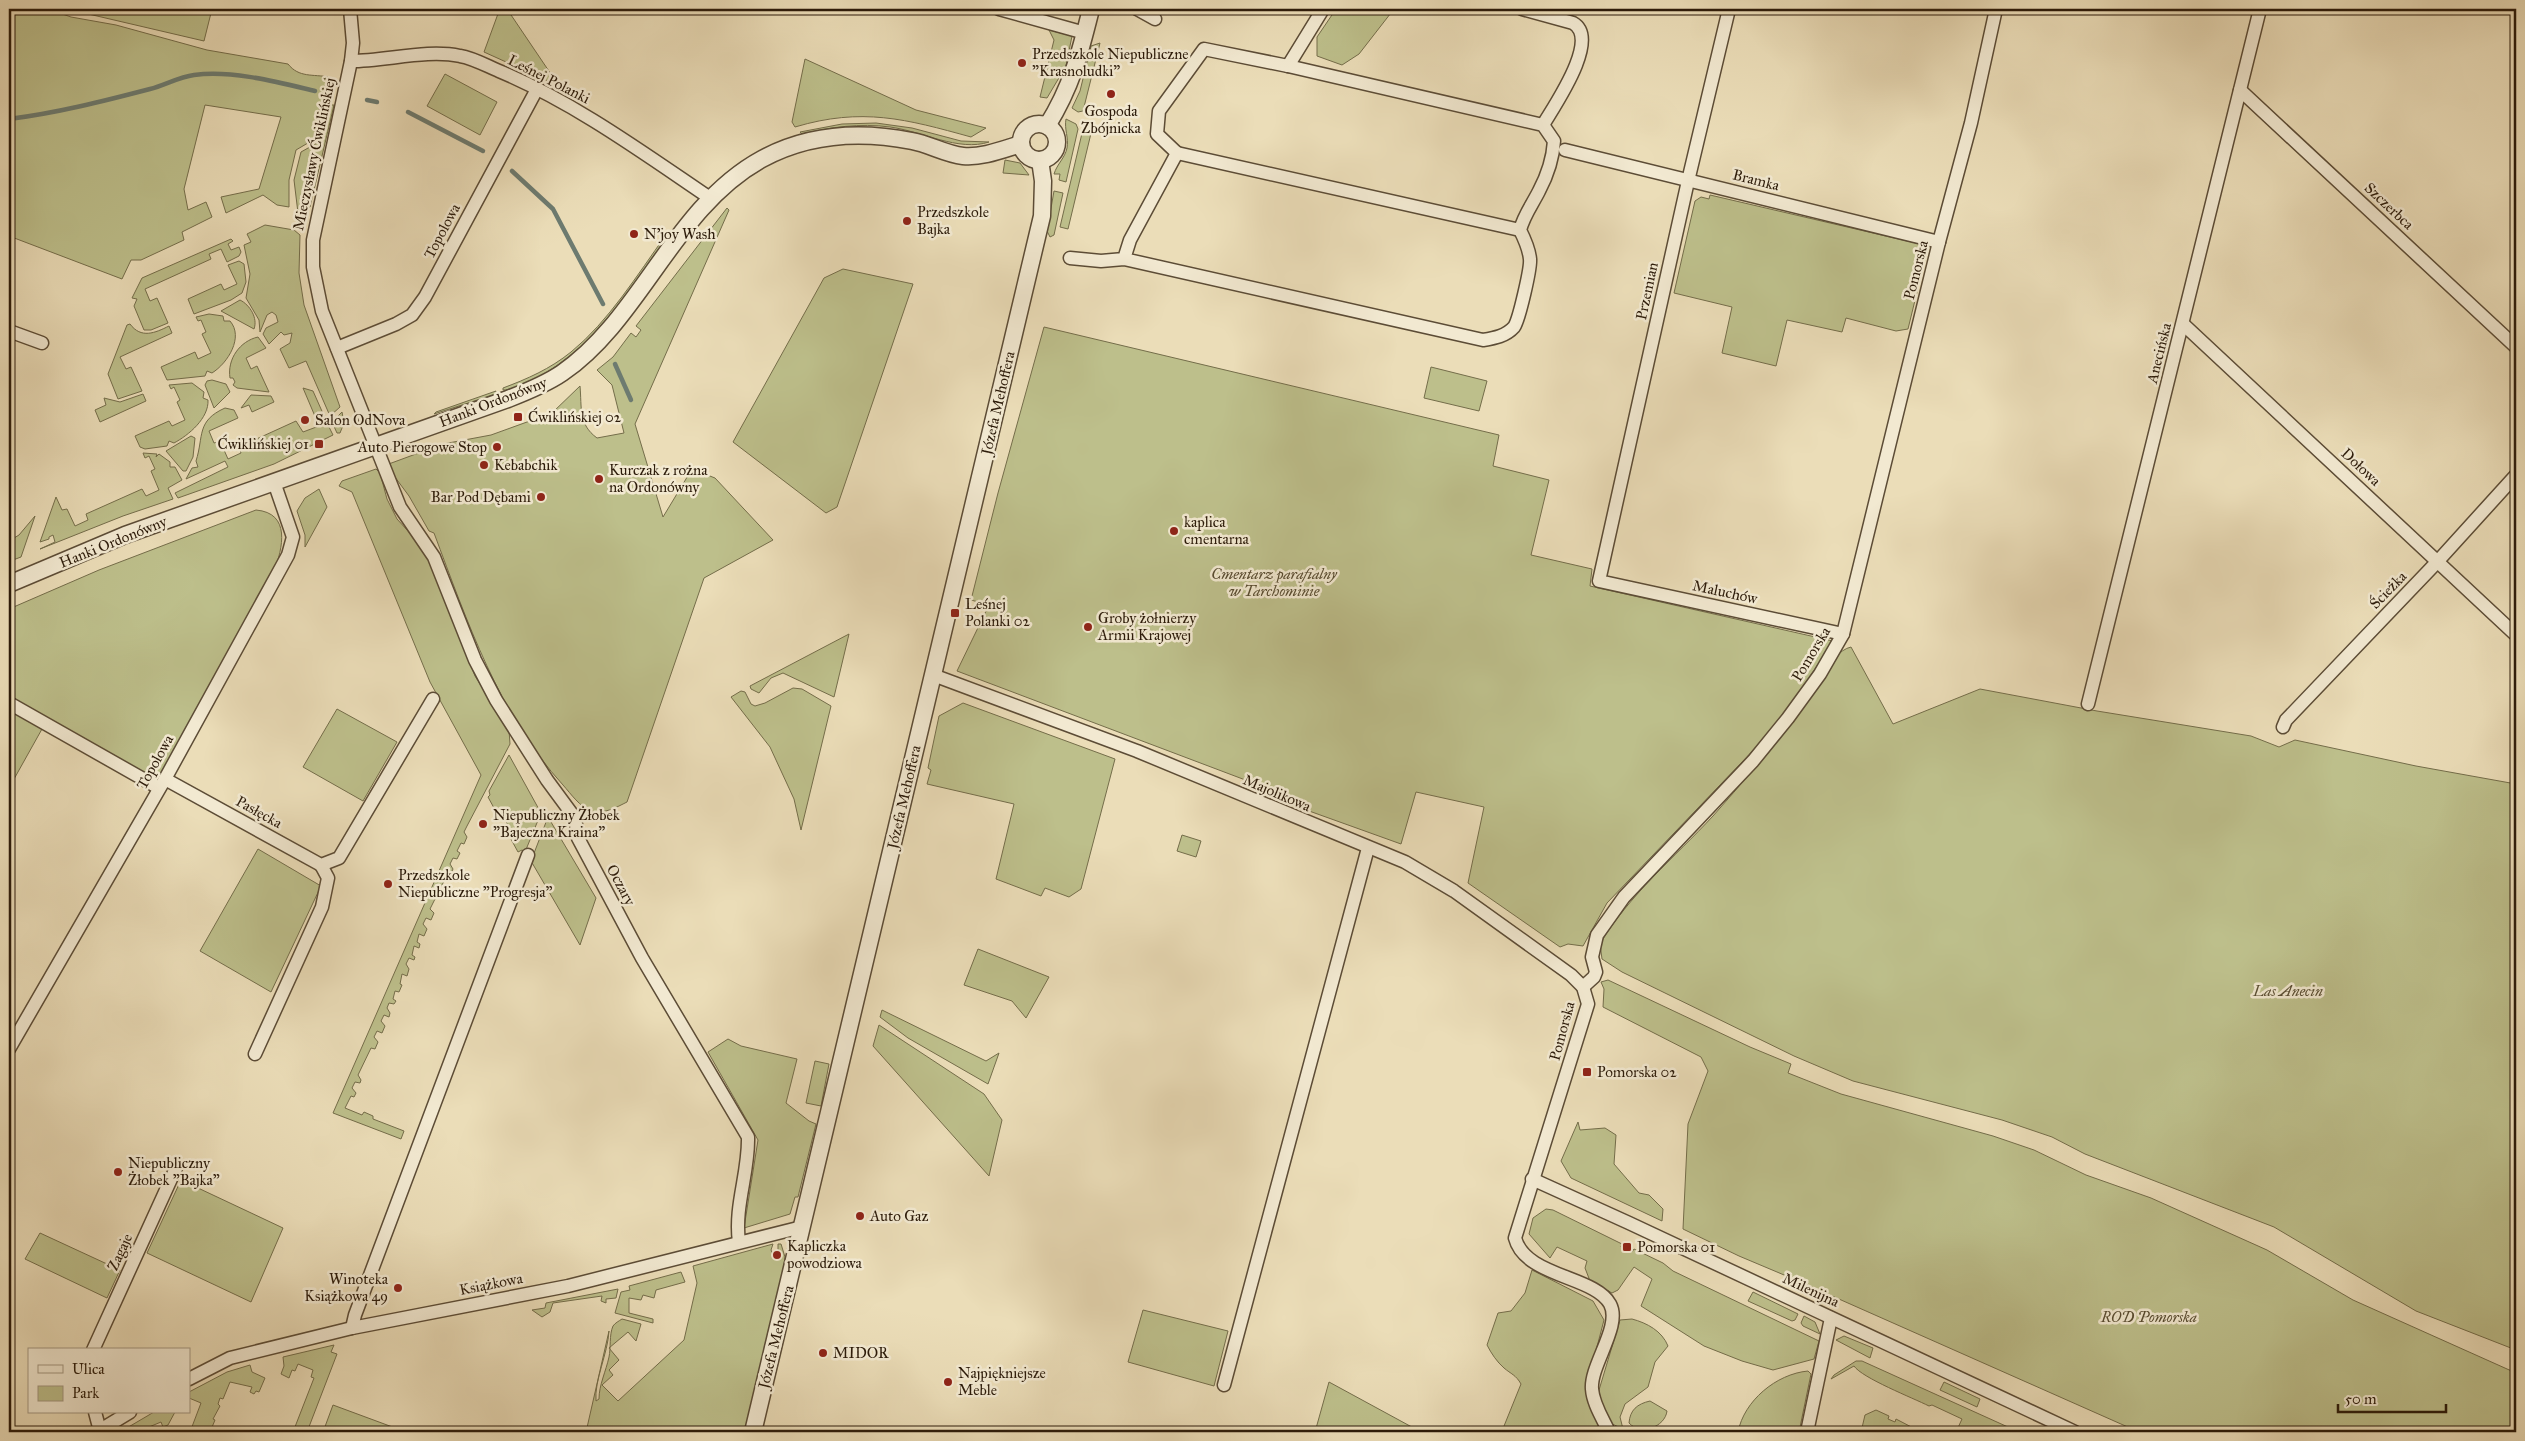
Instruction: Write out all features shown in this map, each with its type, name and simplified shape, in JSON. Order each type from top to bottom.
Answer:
[{"type":"street","name":"Mieczysławy Ćwiklińskiej","points":[[350,9],[353,43],[351,61],[312,240],[313,267],[320,302],[374,446]]},
{"type":"street","points":[[999,9],[1085,33]]},
{"type":"street","points":[[1047,126],[1059,107],[1075,72],[1091,9]]},
{"type":"street","points":[[1137,9],[1155,19]]},
{"type":"street","points":[[1288,66],[1323,9]]},
{"type":"street","points":[[1522,9],[1573,23],[1578,26],[1582,34],[1582,49],[1572,73],[1543,125]]},
{"type":"street","name":"Przemian","points":[[1599,581],[1688,180],[1729,9]]},
{"type":"street","name":"Pomorska","points":[[1609,1432],[1592,1389],[1593,1380],[1612,1322],[1610,1304],[1600,1294],[1532,1261],[1522,1252],[1515,1238],[1588,1004],[1583,987],[1594,977],[1596,972],[1592,957],[1597,935],[1624,897],[1753,761],[1820,674],[1843,634],[1939,242],[1971,123],[1996,9]]},
{"type":"street","name":"Anecińska","points":[[2088,704],[2260,9]]},
{"type":"street","points":[[1070,258],[1101,261],[1124,259],[1483,340],[1504,335],[1515,326],[1531,261],[1526,241],[1520,230],[1524,215],[1539,190],[1554,141],[1543,125],[1288,66],[1204,50],[1159,111],[1157,134],[1177,153],[1520,230]]},
{"type":"street","name":"Leśnej Polanki","points":[[351,61],[379,61],[440,54],[462,56],[537,89],[590,118],[710,198]]},
{"type":"street","name":"Topolowa","points":[[337,348],[396,324],[412,315],[425,297],[537,89]]},
{"type":"street","name":"Szczerbca","points":[[2240,90],[2516,346]]},
{"type":"street","points":[[1040,124],[1047,126],[1054,130],[1057,146],[1054,153],[1040,160],[1031,158],[1025,152],[1022,144],[1026,130],[1040,124]]},
{"type":"street","name":"Hanki Ordonówny","points":[[9,584],[125,535],[514,396],[562,373],[586,354],[607,331],[710,198],[760,160],[781,150],[822,139],[864,134],[913,141],[963,156],[997,152],[1022,144]]},
{"type":"street","name":"Bramka","points":[[1565,150],[1939,242]]},
{"type":"street","points":[[1124,259],[1130,240],[1177,153]]},
{"type":"street","name":"Józefa Mehoffera","points":[[753,1432],[1042,216],[1043,181],[1040,160]]},
{"type":"street","name":"Dołowa","points":[[2182,324],[2516,635]]},
{"type":"street","points":[[9,331],[42,343]]},
{"type":"street","name":"Oczary","points":[[374,446],[400,507],[434,557],[478,667],[506,718],[575,818],[578,838],[638,950],[748,1137],[749,1154],[738,1209],[739,1242]]},
{"type":"street","name":"Ścieżka","points":[[2283,727],[2286,720],[2438,561],[2516,475]]},
{"type":"street","name":"Topolowa","points":[[9,1049],[162,783],[290,549],[292,531],[274,482]]},
{"type":"street","name":"Maluchów","points":[[1599,581],[1843,634]]},
{"type":"street","name":"Majolikowa","points":[[933,675],[1137,751],[1405,862],[1454,891],[1571,975],[1583,987]]},
{"type":"street","points":[[256,1054],[322,907],[328,878],[433,699]]},
{"type":"street","name":"Pasłęcka","points":[[9,703],[320,865]]},
{"type":"street","points":[[1224,1385],[1368,848]]},
{"type":"street","points":[[352,1328],[528,854]]},
{"type":"street","points":[[328,878],[320,865],[339,858]]},
{"type":"street","name":"Zagaje","points":[[94,1348],[176,1168]]},
{"type":"street","name":"Milenijna","points":[[1532,1180],[2075,1432]]},
{"type":"street","name":"Książkowa","points":[[190,1378],[230,1358],[352,1328],[568,1286],[802,1227]]},
{"type":"street","points":[[1807,1432],[1831,1318]]},
{"type":"street","points":[[95,1414],[98,1432],[127,1414]]},
{"type":"green space","points":[[35,9],[51,10],[71,17],[116,25],[207,50],[288,64],[297,72],[329,77],[334,84],[330,101],[320,106],[313,140],[296,150],[289,180],[289,207],[277,205],[263,195],[226,213],[221,197],[259,189],[281,117],[205,105],[184,189],[188,210],[206,202],[212,217],[182,232],[184,240],[141,260],[131,260],[122,279],[9,236],[9,14]]},
{"type":"green space","points":[[67,9],[212,9],[204,41]]},
{"type":"green space","points":[[507,9],[559,86],[484,52],[499,11]]},
{"type":"green space","points":[[1336,9],[1394,9],[1359,54],[1342,65],[1317,56],[1317,37]]},
{"type":"green space","points":[[1049,30],[1072,36],[1066,66],[1047,98],[1040,97],[1054,40]]},
{"type":"green space","points":[[1100,43],[1083,111],[1078,112],[1072,108],[1080,91],[1091,46]]},
{"type":"green space","points":[[805,59],[916,110],[986,128],[971,137],[926,125],[884,118],[863,117],[819,121],[795,127],[792,122]]},
{"type":"green space","points":[[445,74],[497,102],[480,135],[427,106]]},
{"type":"green space","points":[[334,105],[310,207],[304,212],[298,213],[294,180],[301,152],[317,143],[325,109]]},
{"type":"green space","points":[[1066,119],[1076,124],[1078,129],[1066,182],[1059,180],[1060,174],[1054,174],[1067,148]]},
{"type":"green space","points":[[876,123],[912,128],[961,141],[989,142],[977,144],[953,143],[902,129],[868,125],[824,129],[802,134],[800,132],[842,124]]},
{"type":"green space","points":[[1089,124],[1093,125],[1068,229],[1060,227],[1083,129]]},
{"type":"green space","points":[[1005,160],[1020,163],[1029,175],[1003,173]]},
{"type":"green space","points":[[1054,191],[1063,193],[1054,235],[1050,237],[1047,231]]},
{"type":"green space","points":[[1710,195],[1920,244],[1926,255],[1908,329],[1896,331],[1846,318],[1842,332],[1787,320],[1776,366],[1722,353],[1732,307],[1674,293],[1695,201],[1701,197],[1709,199]]},
{"type":"green space","points":[[727,208],[729,210],[635,424],[663,517],[692,469],[715,478],[773,540],[704,578],[627,802],[605,811],[591,811],[583,807],[572,796],[540,758],[520,728],[503,698],[472,633],[434,533],[429,531],[409,496],[386,465],[443,444],[491,435],[552,413],[580,386],[582,415],[591,433],[597,438],[624,433],[612,385],[597,370],[613,357],[631,333],[636,337],[641,330],[636,326]]},
{"type":"green space","points":[[265,225],[294,230],[300,235],[299,273],[304,305],[340,407],[330,416],[306,361],[289,368],[280,349],[290,343],[292,333],[284,335],[281,332],[269,344],[263,334],[266,328],[278,322],[276,315],[272,312],[267,315],[260,332],[259,320],[246,298],[250,274],[244,245],[251,242],[247,234]]},
{"type":"green space","points":[[666,235],[667,238],[621,301],[588,340],[548,372],[517,387],[503,390],[503,388],[555,364],[585,340],[622,297]]},
{"type":"green space","points":[[231,239],[233,241],[228,244],[231,250],[239,247],[241,252],[239,256],[227,262],[221,249],[209,254],[211,259],[145,289],[150,301],[157,298],[168,323],[151,330],[144,330],[134,306],[137,299],[132,298],[142,278]]},
{"type":"green space","points":[[239,261],[244,264],[246,282],[242,293],[231,300],[194,314],[188,299],[221,284],[224,290],[237,284],[228,265]]},
{"type":"green space","points":[[843,269],[913,284],[837,507],[826,513],[733,442],[824,278]]},
{"type":"green space","points":[[240,300],[247,305],[254,316],[254,329],[221,311]]},
{"type":"green space","points":[[209,314],[223,316],[224,321],[230,321],[234,327],[235,342],[224,363],[212,373],[207,371],[205,376],[167,380],[161,367],[195,352],[198,359],[211,353],[202,334],[206,332],[201,320],[198,321],[196,317]]},
{"type":"green space","points":[[130,324],[134,329],[143,333],[159,331],[169,326],[172,333],[120,357],[126,369],[131,367],[142,391],[118,399],[108,374],[127,325]]},
{"type":"green space","name":"Cmentarz parafialny w Tarchominie","points":[[1044,327],[1499,435],[1493,466],[1549,480],[1531,555],[1592,569],[1590,586],[1833,641],[1791,706],[1765,738],[1607,903],[1583,946],[1568,944],[1560,947],[1468,883],[1484,807],[1416,792],[1401,844],[1298,807],[1293,798],[957,671],[989,605],[971,600],[998,493]]},
{"type":"green space","points":[[258,337],[266,348],[246,358],[251,369],[257,366],[269,392],[237,388],[233,385],[235,382],[233,378],[230,378],[231,364],[236,352],[246,342]]},
{"type":"green space","points":[[1431,367],[1487,381],[1479,411],[1424,398]]},
{"type":"green space","points":[[212,380],[226,384],[230,392],[214,408],[205,385],[207,381]]},
{"type":"green space","points":[[192,383],[204,392],[203,398],[208,400],[202,419],[186,435],[174,443],[169,441],[167,446],[145,449],[140,447],[135,436],[169,421],[172,426],[185,420],[177,402],[180,400],[174,387],[171,389],[169,385]]},
{"type":"green space","points":[[303,388],[313,391],[325,418],[317,421]]},
{"type":"green space","points":[[496,391],[496,394],[434,414],[436,412]]},
{"type":"green space","points":[[143,394],[146,401],[100,422],[95,410],[106,405],[104,398],[120,402]]},
{"type":"green space","points":[[251,395],[271,396],[274,402],[252,412],[249,405],[241,408]]},
{"type":"green space","points":[[225,408],[234,410],[238,418],[209,431],[214,443],[220,441],[228,459],[241,453],[239,447],[296,421],[303,432],[327,423],[333,435],[274,464],[178,498],[175,493],[228,467],[225,461],[186,479],[192,468],[198,467],[196,461],[205,424],[209,418]]},
{"type":"green space","points":[[342,412],[344,423],[340,433],[337,433],[332,422]]},
{"type":"green space","points":[[191,436],[195,438],[193,457],[186,471],[183,471],[166,451]]},
{"type":"green space","points":[[143,453],[157,454],[156,457],[159,454],[170,462],[170,467],[175,467],[182,480],[168,488],[173,499],[123,516],[40,549],[55,542],[53,535],[49,539],[40,542],[56,497],[62,510],[67,509],[75,526],[88,520],[86,514],[142,489],[146,496],[159,490],[151,471],[155,469],[149,456],[145,458]]},
{"type":"green space","points":[[376,469],[380,473],[387,499],[397,519],[429,554],[475,676],[509,730],[510,744],[464,832],[467,837],[464,844],[461,843],[457,851],[460,853],[457,859],[453,858],[450,864],[453,869],[448,880],[445,879],[430,909],[434,913],[431,920],[426,918],[423,924],[427,929],[424,936],[419,934],[417,942],[420,944],[419,948],[414,946],[412,955],[415,957],[414,960],[409,958],[406,964],[409,969],[407,976],[402,974],[400,984],[402,985],[399,992],[395,991],[393,999],[396,1001],[394,1004],[389,1003],[387,1008],[390,1013],[389,1017],[384,1015],[381,1021],[385,1026],[382,1033],[377,1031],[374,1037],[378,1042],[375,1049],[371,1048],[358,1075],[361,1080],[360,1083],[355,1082],[352,1088],[356,1093],[354,1097],[351,1096],[345,1108],[362,1115],[364,1112],[373,1116],[373,1119],[404,1131],[401,1139],[333,1113],[481,775],[430,682],[352,492],[339,486],[342,481]]},
{"type":"green space","points":[[319,489],[327,507],[305,547],[305,535],[297,511],[305,498]]},
{"type":"green space","points":[[256,510],[267,513],[275,518],[282,533],[280,552],[274,571],[160,775],[154,778],[9,698],[9,609],[99,570]]},
{"type":"green space","points":[[35,516],[21,557],[13,560],[9,559],[9,541],[19,535]]},
{"type":"green space","points":[[849,634],[834,697],[783,673],[771,678],[759,693],[751,689],[750,686]]},
{"type":"green space","name":"Las Anecin","points":[[1851,647],[1893,724],[1980,689],[2097,711],[2251,736],[2279,747],[2295,740],[2416,766],[2516,784],[2516,1350],[2416,1311],[2274,1227],[2085,1154],[2052,1137],[2002,1120],[1853,1081],[1794,1056],[1622,972],[1602,959],[1600,944],[1624,909],[1734,792],[1800,713],[1834,658]]},
{"type":"green space","points":[[793,688],[802,689],[831,706],[801,830],[794,799],[770,747],[731,697],[741,691],[745,692],[751,704],[755,706],[765,703]]},
{"type":"green space","points":[[963,703],[1115,759],[1081,889],[1069,897],[1045,888],[1041,896],[996,879],[1014,804],[927,784],[931,770],[928,768],[939,716]]},
{"type":"green space","points":[[337,709],[397,742],[363,801],[303,767]]},
{"type":"green space","points":[[9,710],[42,729],[9,788]]},
{"type":"green space","points":[[509,755],[541,813],[525,852],[522,850],[518,852],[506,830],[509,827],[504,818],[500,819],[488,797],[490,795],[489,791]]},
{"type":"green space","points":[[548,817],[596,898],[580,945],[531,861]]},
{"type":"green space","points":[[1182,835],[1201,841],[1196,857],[1177,851]]},
{"type":"green space","points":[[258,849],[321,886],[271,992],[200,951]]},
{"type":"green space","points":[[978,949],[1049,977],[1026,1018],[1012,1001],[964,985]]},
{"type":"green space","name":"ROD Pomorska","points":[[1608,980],[1750,1047],[1791,1064],[1788,1073],[1841,1094],[1993,1136],[2034,1150],[2086,1175],[2151,1198],[2267,1250],[2353,1300],[2516,1373],[2516,1432],[2139,1432],[1739,1256],[1683,1229],[1688,1124],[1708,1071],[1701,1057],[1603,1007],[1604,989],[1601,982]]},
{"type":"green space","points":[[882,1010],[986,1061],[999,1053],[988,1084],[908,1038],[880,1017]]},
{"type":"green space","points":[[879,1025],[984,1094],[1002,1120],[989,1176],[873,1046]]},
{"type":"green space","points":[[728,1039],[741,1046],[797,1059],[786,1103],[809,1121],[816,1124],[798,1197],[795,1197],[790,1214],[744,1228],[758,1140],[708,1052]]},
{"type":"green space","points":[[815,1061],[829,1064],[821,1106],[806,1103]]},
{"type":"green space","points":[[1578,1122],[1580,1130],[1605,1128],[1616,1135],[1614,1164],[1639,1193],[1649,1195],[1663,1209],[1662,1221],[1571,1178],[1561,1161]]},
{"type":"green space","points":[[181,1180],[283,1228],[251,1302],[147,1253]]},
{"type":"green space","points":[[1546,1209],[1553,1210],[1622,1244],[1621,1247],[1632,1252],[1634,1249],[1663,1263],[1673,1271],[1819,1341],[1814,1359],[1773,1370],[1742,1361],[1704,1346],[1641,1306],[1652,1279],[1634,1267],[1618,1290],[1612,1293],[1590,1281],[1585,1268],[1587,1261],[1557,1247],[1550,1258],[1529,1234],[1533,1218]]},
{"type":"green space","points":[[40,1233],[120,1270],[107,1298],[25,1259]]},
{"type":"green space","points":[[773,1244],[771,1250],[774,1257],[778,1257],[778,1244],[781,1244],[785,1257],[783,1272],[745,1432],[586,1432],[609,1331],[597,1385],[596,1401],[599,1399],[600,1389],[610,1349],[619,1360],[609,1370],[613,1375],[602,1385],[618,1401],[684,1340],[697,1283],[693,1266]]},
{"type":"green space","points":[[1532,1270],[1593,1301],[1604,1320],[1587,1385],[1603,1432],[1500,1432],[1521,1384],[1499,1363],[1487,1345],[1498,1313],[1511,1311],[1525,1293]]},
{"type":"green space","points":[[681,1272],[685,1282],[656,1290],[654,1298],[643,1295],[641,1300],[629,1298],[629,1313],[653,1319],[653,1323],[615,1313],[621,1292],[630,1290],[629,1286]]},
{"type":"green space","points":[[618,1289],[616,1298],[606,1299],[606,1303],[601,1301],[602,1296],[553,1303],[550,1312],[542,1317],[532,1310],[545,1308],[546,1303]]},
{"type":"green space","points":[[1753,1292],[1798,1314],[1795,1320],[1792,1321],[1748,1301]]},
{"type":"green space","points":[[1143,1310],[1228,1331],[1214,1386],[1128,1362]]},
{"type":"green space","points":[[1804,1316],[1815,1322],[1820,1334],[1803,1326],[1801,1323]]},
{"type":"green space","points":[[622,1319],[641,1324],[636,1341],[628,1332],[610,1347],[613,1326],[616,1323]]},
{"type":"green space","points":[[1632,1319],[1653,1328],[1662,1336],[1668,1346],[1655,1362],[1648,1387],[1625,1404],[1620,1417],[1623,1429],[1610,1423],[1601,1401],[1599,1390],[1620,1320]]},
{"type":"green space","points":[[1844,1336],[1873,1348],[1870,1358],[1836,1340]]},
{"type":"green space","points":[[334,1345],[331,1352],[337,1354],[307,1432],[293,1432],[314,1378],[311,1377],[313,1370],[298,1364],[295,1371],[292,1370],[289,1378],[281,1374],[284,1366],[283,1357]]},
{"type":"green space","points":[[1856,1361],[1862,1361],[2019,1432],[1956,1432],[1962,1419],[1889,1388],[1859,1371],[1854,1366],[1831,1379]]},
{"type":"green space","points":[[250,1365],[252,1372],[265,1378],[259,1392],[256,1391],[254,1394],[250,1392],[252,1387],[230,1382],[223,1399],[220,1398],[218,1404],[220,1406],[213,1419],[215,1420],[210,1432],[190,1432],[201,1403],[190,1398],[190,1391],[227,1372]]},
{"type":"green space","points":[[1808,1371],[1811,1374],[1799,1432],[1738,1432],[1747,1410],[1763,1391],[1784,1377]]},
{"type":"green space","points":[[1329,1382],[1421,1432],[1315,1432]]},
{"type":"green space","points":[[1944,1382],[1980,1399],[1977,1407],[1940,1390]]},
{"type":"green space","points":[[1650,1401],[1667,1411],[1665,1417],[1652,1428],[1640,1429],[1634,1427],[1629,1423],[1633,1411],[1641,1404]]},
{"type":"green space","points":[[333,1405],[406,1432],[323,1432]]},
{"type":"green space","points":[[1876,1410],[1889,1416],[1888,1419],[1895,1422],[1896,1419],[1921,1432],[1861,1432],[1865,1415]]},
{"type":"green space","points":[[151,1414],[174,1414],[168,1425],[163,1427],[161,1422],[149,1427],[150,1430],[120,1432]]},
{"type":"waterway","points":[[9,119],[98,102],[150,89],[194,75],[239,75],[315,91]]},
{"type":"waterway","points":[[367,100],[377,102]]},
{"type":"waterway","points":[[408,112],[483,151]]},
{"type":"waterway","points":[[512,171],[553,209],[603,304]]},
{"type":"waterway","points":[[615,364],[631,400]]},
{"type":"place","name":"Przedszkole Niepubliczne \"Krasnoludki\"","points":[[1022,63]]},
{"type":"place","name":"Gospoda Zbójnicka","points":[[1111,94]]},
{"type":"place","name":"Przedszkole Bajka","points":[[907,221]]},
{"type":"place","name":"N'joy Wash","points":[[634,234]]},
{"type":"place","name":"Ćwiklińskiej 02","points":[[518,417]]},
{"type":"place","name":"Salon OdNova","points":[[305,420]]},
{"type":"place","name":"Ćwiklińskiej 01","points":[[319,444]]},
{"type":"place","name":"Auto Pierogowe Stop","points":[[497,447]]},
{"type":"place","name":"Kebabchik","points":[[484,465]]},
{"type":"place","name":"Kurczak z rożna na Ordonówny","points":[[599,479]]},
{"type":"place","name":"Bar Pod Dębami","points":[[541,497]]},
{"type":"place","name":"kaplica cmentarna","points":[[1174,531]]},
{"type":"place","name":"Leśnej Polanki 02","points":[[955,613]]},
{"type":"place","name":"Groby żołnierzy Armii Krajowej","points":[[1088,627]]},
{"type":"place","name":"Niepubliczny Żłobek \"Bajeczna Kraina\"","points":[[483,824]]},
{"type":"place","name":"Przedszkole Niepubliczne \"Progresja\"","points":[[388,884]]},
{"type":"place","name":"Pomorska 02","points":[[1587,1072]]},
{"type":"place","name":"Niepubliczny Żłobek \"Bajka\"","points":[[118,1172]]},
{"type":"place","name":"Auto Gaz","points":[[860,1216]]},
{"type":"place","name":"Pomorska 01","points":[[1627,1247]]},
{"type":"place","name":"Kapliczka powodziowa","points":[[777,1255]]},
{"type":"place","name":"Winoteka Książkowa 49","points":[[398,1288]]},
{"type":"place","name":"MIDOR","points":[[823,1353]]},
{"type":"place","name":"Najpiękniejsze Meble","points":[[948,1382]]}]
